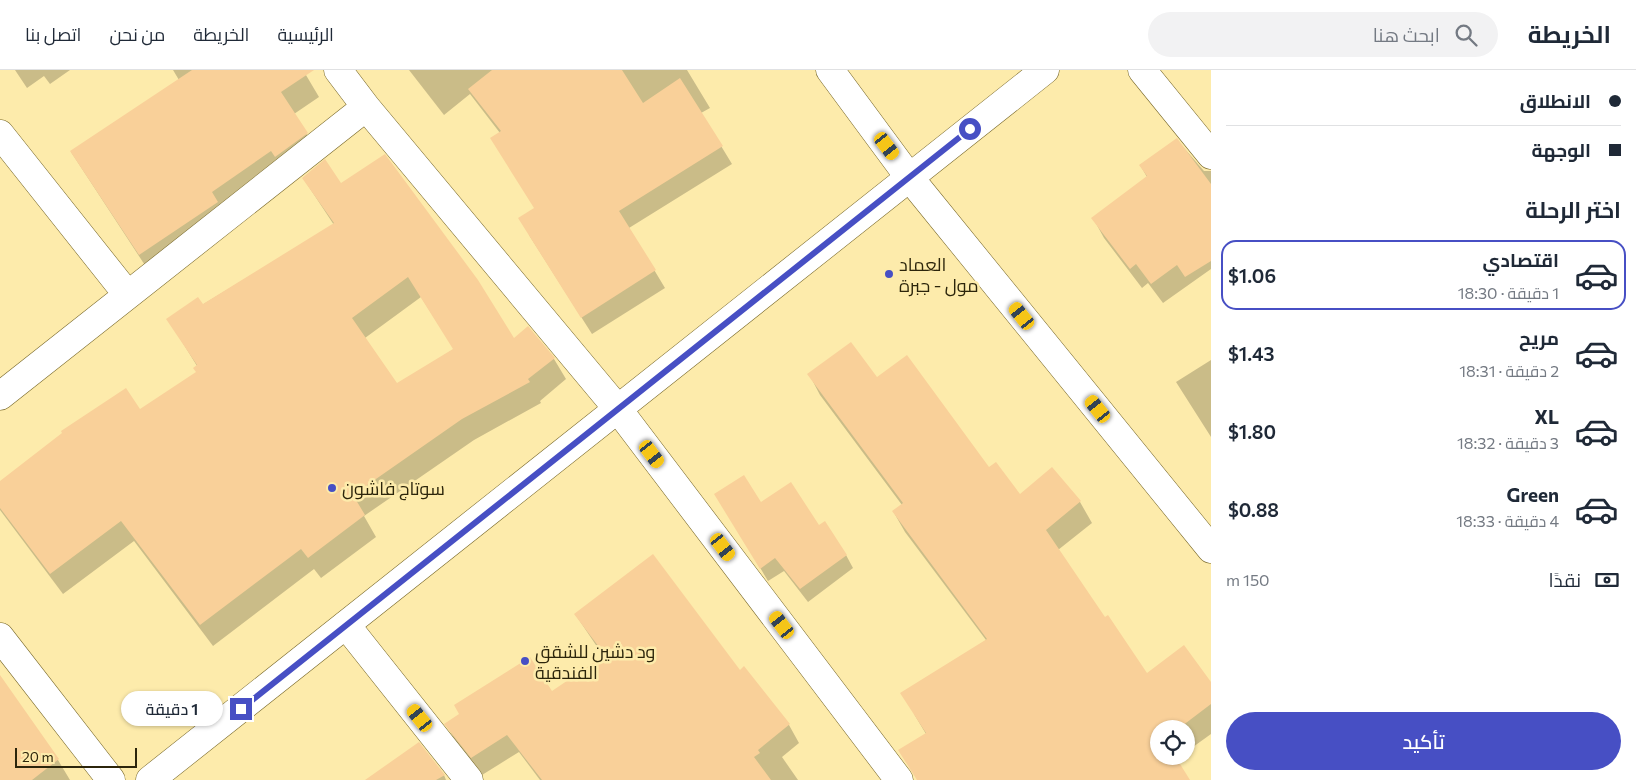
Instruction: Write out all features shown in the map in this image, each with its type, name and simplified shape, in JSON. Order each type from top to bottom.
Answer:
[{"type":"street","points":[[338,70],[366,107],[617,408],[899,780]]},
{"type":"street","points":[[830,70],[910,177],[1211,549]]},
{"type":"street","points":[[150,780],[1045,70]]},
{"type":"street","points":[[1142,70],[1211,156]]},
{"type":"street","points":[[0,396],[366,107]]},
{"type":"street","points":[[0,134],[127,294]]},
{"type":"street","points":[[346,625],[469,780]]},
{"type":"street","points":[[0,637],[111,780]]},
{"type":"building","points":[[192,70],[314,70],[281,92],[308,133],[275,157],[271,151],[212,192],[218,202],[139,255],[70,151]]},
{"type":"building","points":[[492,70],[622,70],[643,103],[680,78],[723,146],[619,211],[656,270],[581,318],[518,218],[534,208],[490,138],[501,131],[468,89]]},
{"type":"building","points":[[1177,138],[1211,184],[1211,261],[1185,277],[1177,265],[1151,284],[1136,264],[1130,269],[1091,218],[1147,176],[1139,165]]},
{"type":"building","points":[[385,154],[478,280],[514,338],[528,326],[555,358],[528,379],[530,382],[462,419],[353,495],[365,515],[308,558],[301,549],[200,625],[121,521],[50,574],[0,508],[0,481],[62,433],[61,431],[126,388],[140,409],[196,372],[193,368],[197,365],[166,319],[198,297],[203,304],[334,223],[302,178],[325,159],[341,183]],"holes":[[[408,277],[453,349],[397,383],[352,318]]]},
{"type":"building","points":[[851,342],[877,377],[907,355],[989,467],[996,462],[1020,494],[1052,467],[1081,501],[1046,530],[1105,617],[1108,615],[1147,673],[1184,645],[1211,682],[1211,704],[1190,720],[1150,720],[1150,765],[1181,765],[1190,780],[917,780],[898,750],[926,733],[900,693],[987,639],[892,511],[903,503],[807,374]]},
{"type":"building","points":[[744,475],[761,502],[791,482],[819,525],[825,521],[847,555],[800,589],[775,558],[760,569],[714,494]]},
{"type":"building","points":[[653,554],[740,670],[744,666],[790,724],[758,750],[760,753],[754,757],[771,780],[542,780],[507,735],[471,758],[444,724],[459,714],[454,705],[530,657],[552,691],[605,655],[574,614]]},
{"type":"building","points":[[0,675],[59,759],[32,780],[0,780]]},
{"type":"building","points":[[419,742],[445,775],[436,780],[365,780]]},
{"type":"place","name":"العماد مول - جبرة","points":[[889,274]]},
{"type":"place","name":"سوتاج فاشون","points":[[332,488]]},
{"type":"place","name":"ود دشين للشقق الفندقية","points":[[525,661]]},
{"type":"route","points":[[241,709],[970,129]]}]
